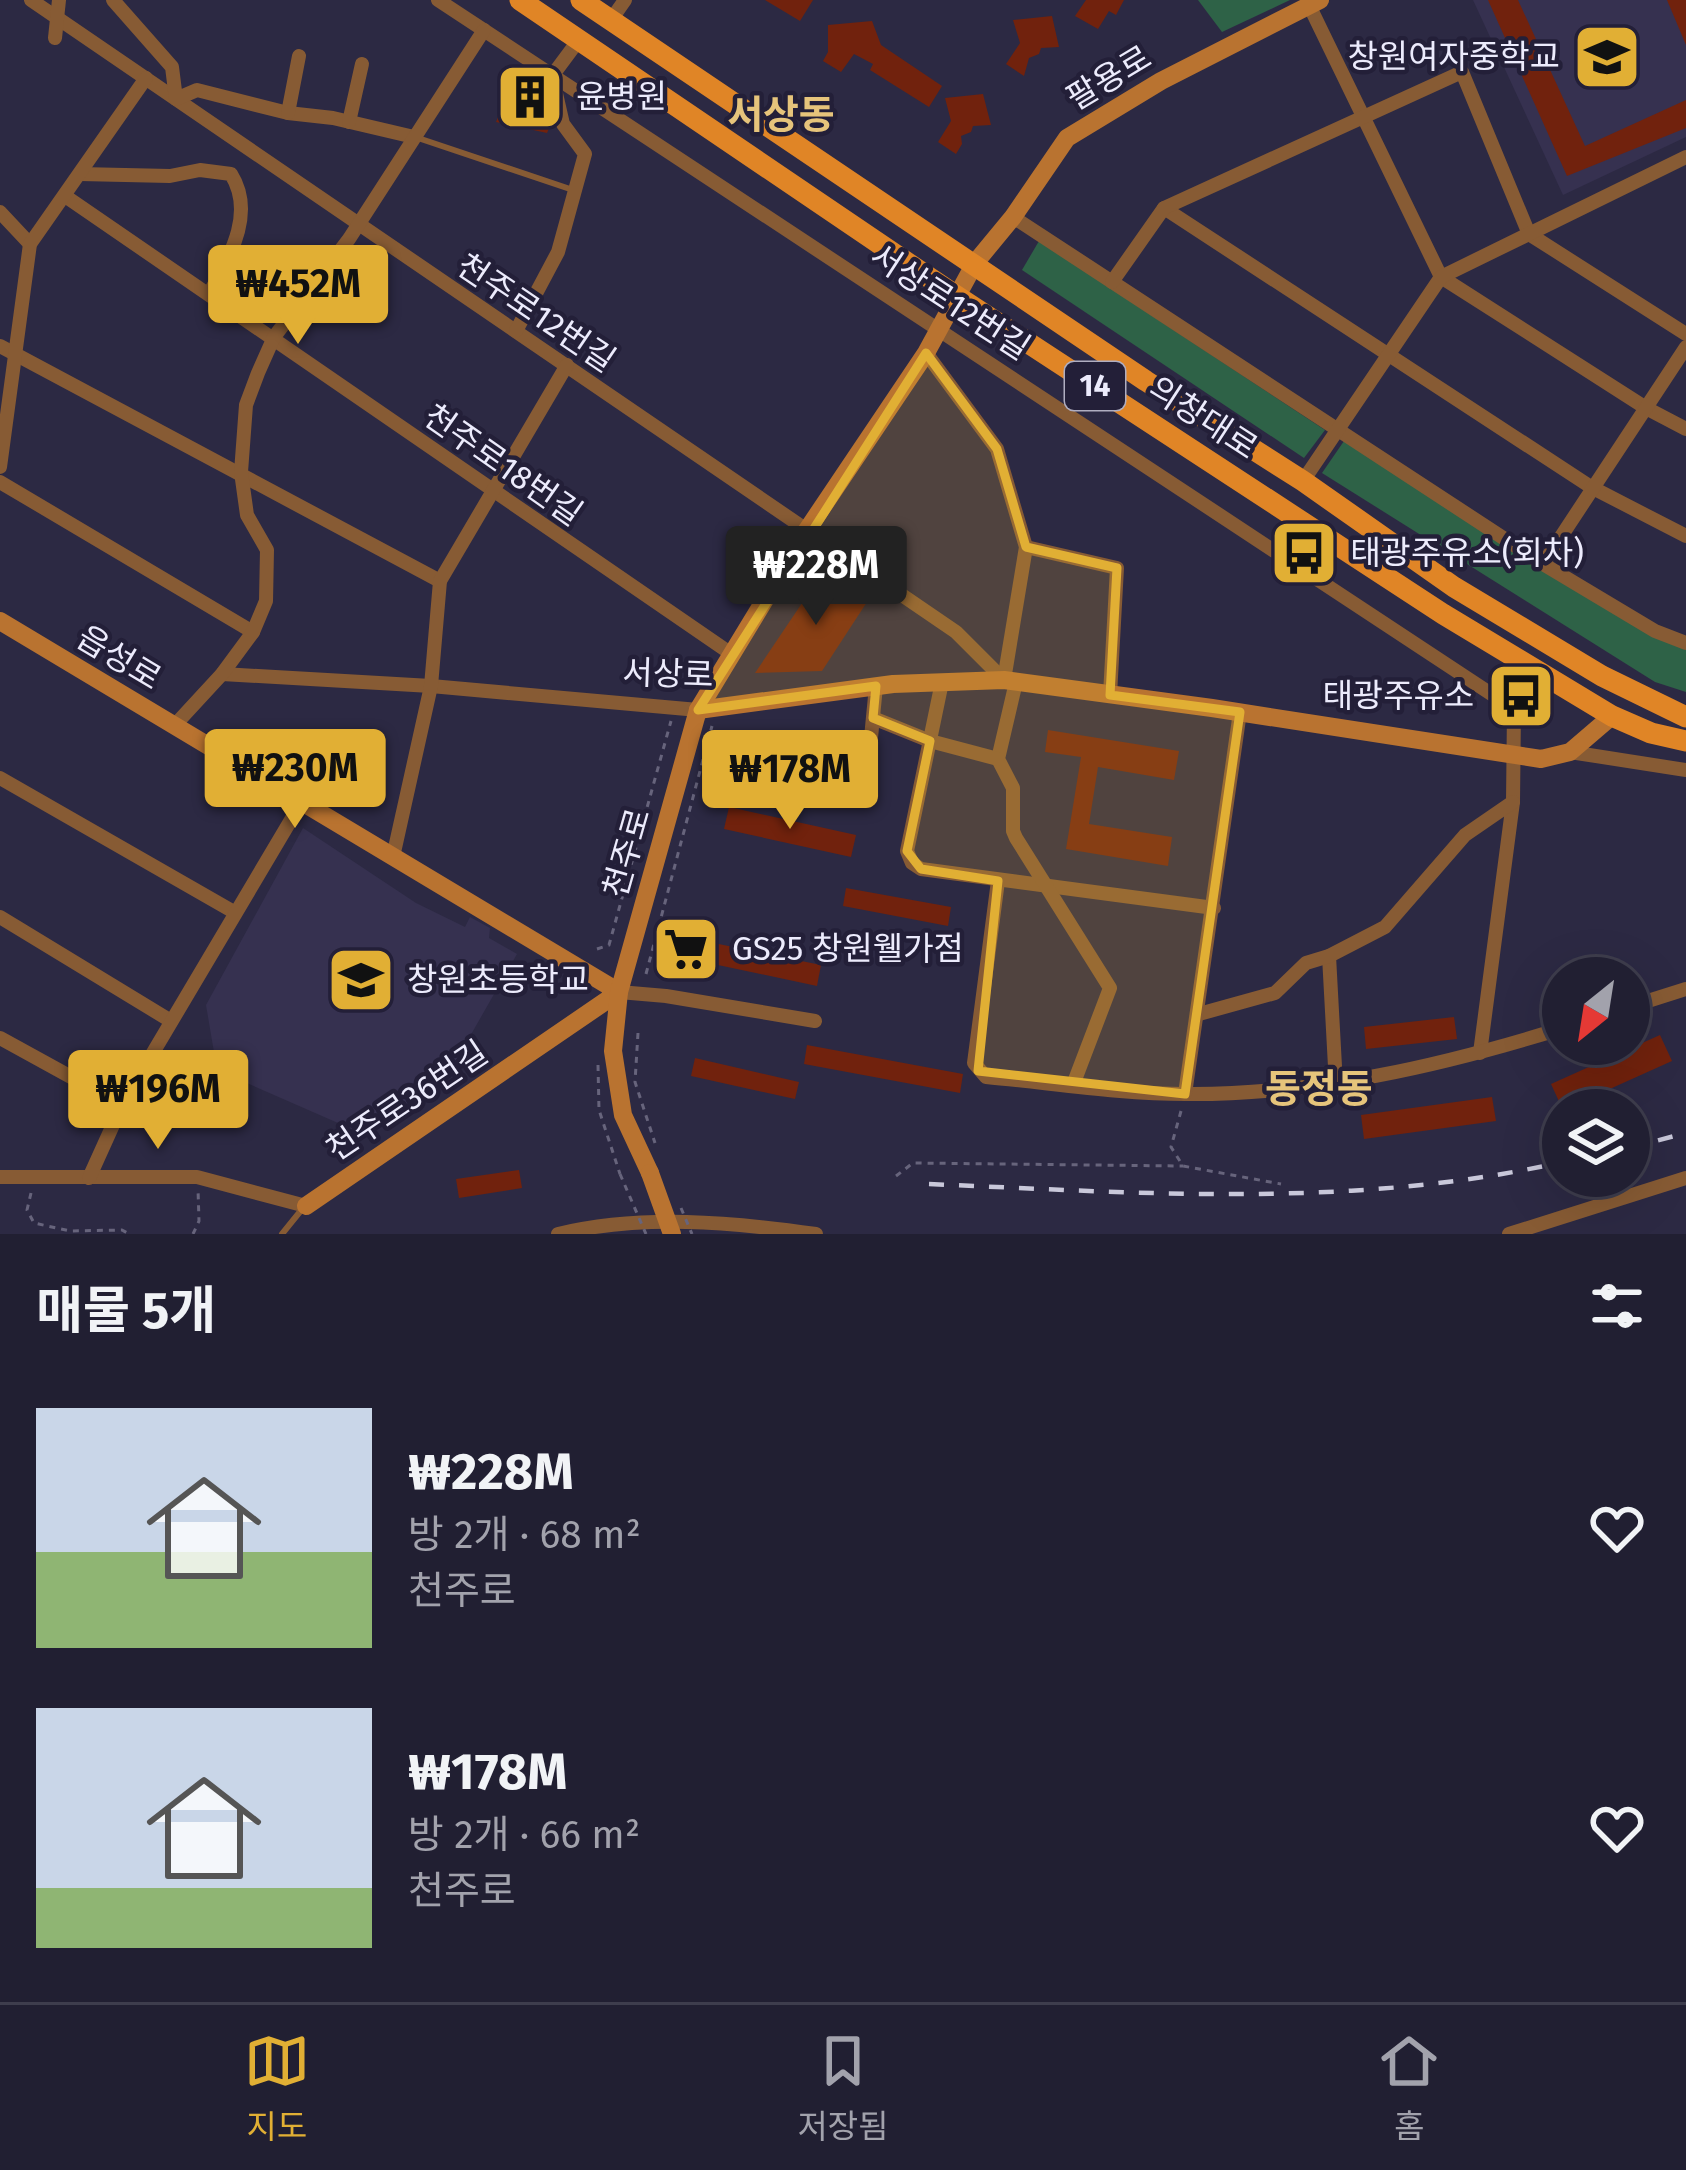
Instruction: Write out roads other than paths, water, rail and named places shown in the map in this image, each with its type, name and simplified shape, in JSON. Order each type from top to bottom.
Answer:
[{"type":"main road","name":"의창대로","points":[[520,0],[955,295],[1443,614],[1612,716],[1651,733],[1686,741]]},
{"type":"main road","name":"의창대로","points":[[581,0],[1146,381],[1303,481],[1454,587],[1602,676],[1686,717]]},
{"type":"main road","name":"팔용로","points":[[975,262],[1013,217],[1066,138],[1161,81],[1315,3]]},
{"type":"main road","name":"천주로","points":[[672,1234],[623,1115],[613,1051],[619,992],[707,709],[808,530],[926,353],[975,262]]},
{"type":"main road","name":"읍성로","points":[[0,620],[619,992]]},
{"type":"main road","name":"서상로","points":[[707,709],[876,686],[1010,681],[1240,712],[1516,758],[1541,759],[1570,752]]},
{"type":"main road","points":[[1570,752],[1612,716]]},
{"type":"main road","name":"천주로36번길","points":[[306,1206],[619,992]]},
{"type":"street","name":"천주로12번길","points":[[31,0],[57,8],[146,78],[357,226],[956,632],[1010,681]]},
{"type":"street","points":[[112,0],[172,67],[176,99],[197,89],[288,113],[414,137]]},
{"type":"street","name":"서상로12번길","points":[[438,0],[1514,709],[1516,758]]},
{"type":"street","points":[[611,20],[625,0]]},
{"type":"street","points":[[1315,3],[1441,278],[1686,429]]},
{"type":"street","points":[[55,38],[57,8]]},
{"type":"street","points":[[174,726],[253,632],[266,601],[267,550],[247,515],[241,472],[246,405],[274,338],[357,226],[484,30]]},
{"type":"street","points":[[516,332],[558,252],[585,154],[563,124],[552,76],[578,41]]},
{"type":"street","points":[[288,113],[298,56]]},
{"type":"street","points":[[349,122],[362,64]]},
{"type":"street","points":[[1112,282],[1164,208],[1462,72],[1529,234],[1686,334]]},
{"type":"street","points":[[0,466],[7,350],[30,244],[146,78]]},
{"type":"street","points":[[1303,481],[1441,278],[1686,158]]},
{"type":"street","points":[[80,174],[170,176],[200,170],[231,174],[239,185],[242,207],[238,239],[209,294]]},
{"type":"street","name":"천주로18번길","points":[[65,196],[733,656]]},
{"type":"street","points":[[1164,208],[1591,487],[1686,536]]},
{"type":"street","points":[[0,212],[30,244]]},
{"type":"street","points":[[1013,217],[1543,564],[1655,632],[1686,643]]},
{"type":"street","points":[[1543,564],[1686,346]]},
{"type":"street","points":[[7,350],[440,580]]},
{"type":"street","points":[[926,353],[997,449],[1026,547],[998,759],[1013,788],[1012,831],[1110,988],[1073,1085]]},
{"type":"street","points":[[393,857],[431,686],[440,580],[567,365]]},
{"type":"street","points":[[0,482],[253,632]]},
{"type":"street","points":[[1026,547],[1117,568],[1110,695]]},
{"type":"street","name":"서상로","points":[[222,674],[707,709]]},
{"type":"street","points":[[942,682],[907,851],[912,863],[921,869],[998,881],[1214,908]]},
{"type":"street","points":[[867,779],[876,686]]},
{"type":"street","points":[[1185,1094],[1240,712]]},
{"type":"street","points":[[873,718],[930,741],[998,759]]},
{"type":"street","points":[[1570,752],[1686,770]]},
{"type":"street","points":[[1480,1053],[1516,758]]},
{"type":"street","points":[[0,778],[234,912]]},
{"type":"street","points":[[1199,1014],[1275,993],[1306,963],[1385,927],[1465,836],[1513,802]]},
{"type":"street","points":[[89,1178],[122,1105],[301,803]]},
{"type":"street","points":[[998,881],[974,1064],[986,1077],[1185,1094],[1336,1085],[1542,1034]]},
{"type":"street","points":[[0,916],[171,1021]]},
{"type":"street","points":[[1329,956],[1336,1085]]},
{"type":"street","points":[[1650,1000],[1686,989]]},
{"type":"street","points":[[619,992],[815,1021]]},
{"type":"street","points":[[0,1038],[122,1105]]},
{"type":"street","points":[[0,1177],[197,1177],[306,1206]]},
{"type":"street","points":[[1509,1234],[1686,1178]]},
{"type":"street","points":[[558,1234],[606,1222],[749,1224],[816,1234]]},
{"type":"lane","points":[[414,137],[576,191]]},
{"type":"lane","points":[[282,1234],[306,1206]]},
{"type":"railway","points":[[1650,1142],[1686,1133]]},
{"type":"railway","points":[[929,1184],[1168,1193],[1327,1192],[1406,1187],[1542,1166]]},
{"type":"place","name":"창원여자중학교","points":[[1607,57]]},
{"type":"place","name":"윤병원","points":[[530,97]]},
{"type":"place","name":"태광주유소(회차)","points":[[1304,553]]},
{"type":"place","name":"태광주유소","points":[[1521,696]]},
{"type":"place","name":"GS25 창원웰가점","points":[[686,949]]},
{"type":"place","name":"창원초등학교","points":[[361,980]]},
{"type":"district","name":"서상동","points":[[781,115]]},
{"type":"district","name":"동정동","points":[[1319,1089]]}]
